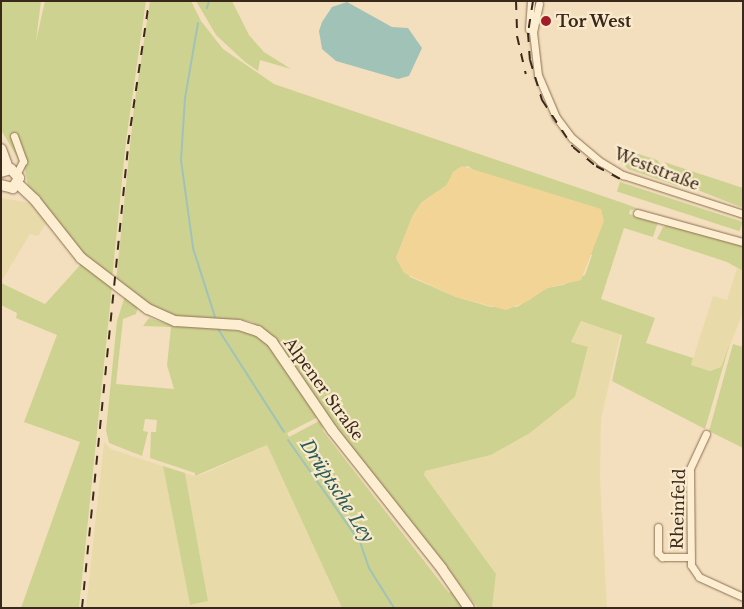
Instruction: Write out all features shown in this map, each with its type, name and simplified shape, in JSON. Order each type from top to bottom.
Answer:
[{"type":"street","name":"Weststraße","points":[[531,2],[529,49],[534,55]]},
{"type":"street","name":"Weststraße","points":[[539,4],[534,16],[534,55],[546,96],[556,117],[572,138],[601,162],[623,175],[743,214]]},
{"type":"street","points":[[1,185],[10,188],[11,174],[23,161],[14,136]]},
{"type":"street","name":"Alpener Straße","points":[[1,149],[11,174],[35,200],[81,258],[148,309],[175,321],[239,325],[258,331],[272,342],[332,430],[442,569],[469,608]]},
{"type":"street","points":[[637,213],[743,242]]},
{"type":"street","name":"Rheinfeld","points":[[706,434],[690,469],[690,557],[699,577],[743,597]]},
{"type":"street","name":"Rheinfeld","points":[[658,527],[658,553],[662,558],[690,557]]},
{"type":"shaded area","points":[[2,198],[30,203],[47,222],[38,236],[30,234],[1,282]]},
{"type":"shaded area","points":[[737,268],[743,271],[743,313],[721,367],[710,371],[691,365],[713,296],[727,300]]},
{"type":"shaded area","points":[[581,321],[621,332],[601,419],[600,478],[607,608],[492,608],[496,574],[424,475],[425,471],[491,455],[530,433],[575,397],[588,348],[571,342]]},
{"type":"shaded area","points":[[104,442],[111,449],[163,466],[190,605],[208,601],[185,473],[195,476],[203,474],[267,445],[342,608],[86,608]]},
{"type":"green space","points":[[1,1],[41,1],[36,41],[45,1],[146,1],[126,141],[112,279],[88,261],[28,186],[25,170],[1,130]]},
{"type":"green space","points":[[150,1],[191,1],[201,21],[223,49],[274,84],[639,209],[630,210],[629,214],[658,222],[653,237],[624,228],[601,299],[655,318],[646,343],[693,358],[691,365],[710,371],[721,367],[730,343],[705,429],[612,381],[622,335],[581,321],[571,342],[588,347],[575,397],[530,433],[491,455],[425,471],[424,475],[496,574],[492,608],[478,608],[326,414],[277,341],[252,322],[239,319],[183,319],[160,314],[116,282],[134,107]],"holes":[[[468,166],[592,255],[585,275],[563,285],[547,288],[517,307],[491,307],[456,297],[410,277],[396,258],[413,215],[422,202],[446,186],[457,169]]]},
{"type":"green space","points":[[196,1],[232,1],[249,35],[264,52],[291,69],[260,60],[258,71],[245,62],[216,35]]},
{"type":"green space","points":[[617,147],[657,160],[680,187],[628,169],[618,158]]},
{"type":"green space","points":[[664,162],[743,188],[743,208],[685,185]]},
{"type":"green space","points":[[620,182],[743,222],[740,231],[617,192]]},
{"type":"green space","points":[[672,224],[743,245],[743,271],[727,262],[657,239],[663,227]]},
{"type":"green space","points":[[82,263],[112,286],[79,608],[21,608],[80,442],[24,422],[57,335],[16,318],[17,313],[1,305],[1,283],[45,304]]},
{"type":"green space","points":[[125,296],[138,306],[136,314],[123,319],[116,384],[174,389],[167,365],[171,327],[143,326],[149,318],[171,325],[248,332],[261,338],[271,347],[318,417],[287,433],[289,437],[321,420],[323,431],[449,593],[453,590],[465,608],[342,608],[267,445],[195,476],[195,473],[150,458],[151,432],[156,432],[157,420],[145,419],[143,431],[148,432],[142,456],[109,443],[106,430],[117,321]]},
{"type":"green space","points":[[733,344],[743,347],[743,448],[709,431]]},
{"type":"green space","points":[[163,466],[185,473],[208,601],[190,605]]},
{"type":"sand","points":[[462,166],[601,209],[604,221],[581,280],[547,288],[528,301],[506,310],[456,297],[404,273],[396,258],[413,215],[422,202],[446,186],[453,172]]},
{"type":"water","points":[[347,2],[392,27],[408,28],[422,48],[409,76],[398,79],[336,61],[322,49],[319,31],[322,22],[332,7]]},
{"type":"waterway","name":"Drüptsche Ley","points":[[207,8],[209,1]]},
{"type":"waterway","name":"Drüptsche Ley","points":[[198,23],[185,98],[181,160],[193,248],[215,317]]},
{"type":"waterway","name":"Drüptsche Ley","points":[[218,329],[284,432]]},
{"type":"waterway","name":"Drüptsche Ley","points":[[288,440],[360,542],[369,568],[394,608]]},
{"type":"railway","points":[[82,608],[128,144],[149,1]]},
{"type":"railway","points":[[516,1],[517,36],[526,74]]},
{"type":"railway","points":[[533,1],[528,33],[530,60],[542,100],[573,147],[596,166],[624,181]]},
{"type":"place","name":"Tor West","points":[[546,21]]}]
